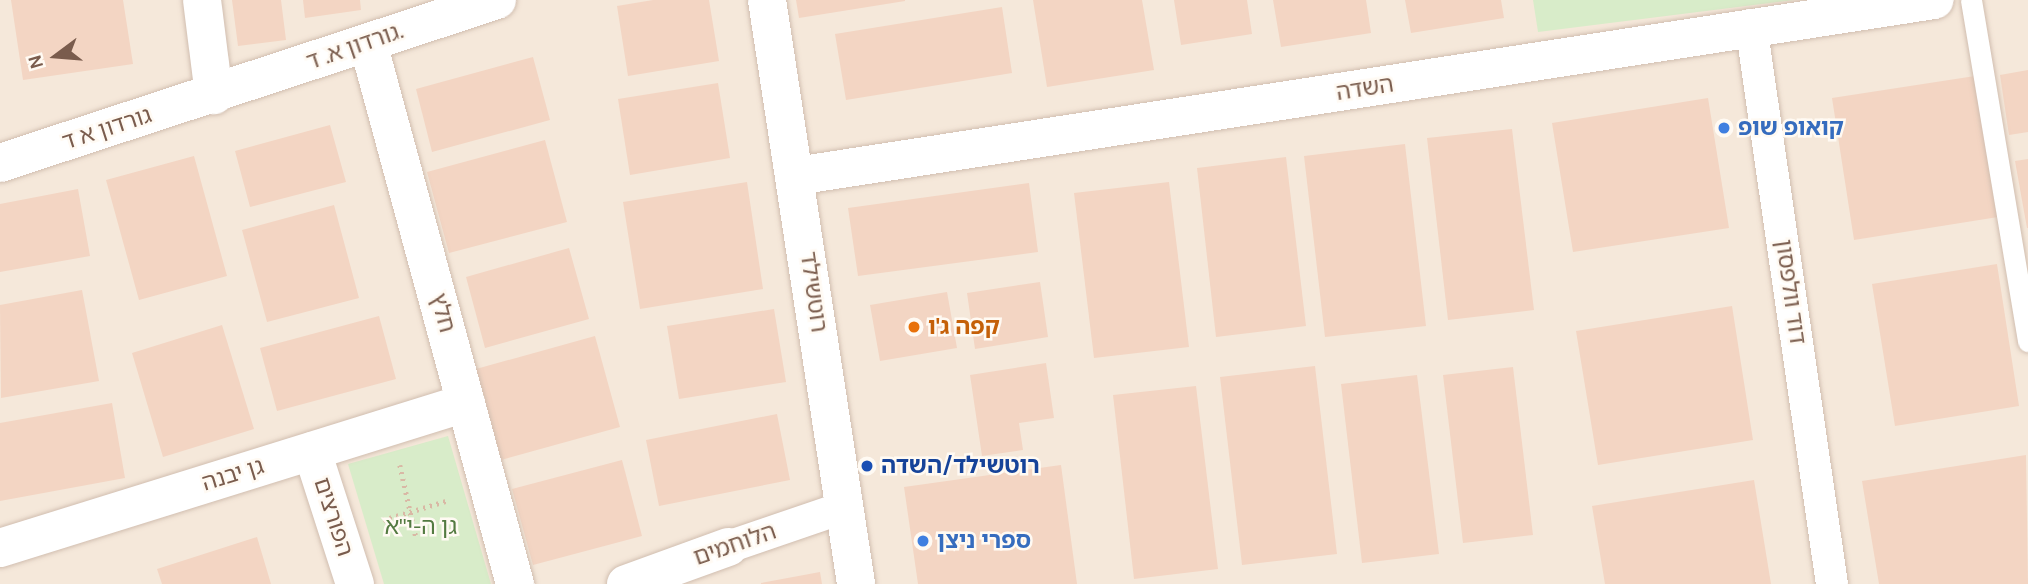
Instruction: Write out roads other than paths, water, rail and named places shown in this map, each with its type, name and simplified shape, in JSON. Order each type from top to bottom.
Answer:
[{"type":"street","points":[[202,0],[214,95]]},
{"type":"street","name":"גורדון א. ד.","points":[[214,95],[497,0]]},
{"type":"street","name":"רוטשילד","points":[[767,0],[796,176],[856,584]]},
{"type":"street","name":"השדה","points":[[796,176],[1497,69],[1749,13],[1934,0]]},
{"type":"street","name":"דוד וולפסון","points":[[1749,13],[1832,584]]},
{"type":"street","name":"חלץ","points":[[368,43],[515,584]]},
{"type":"street","name":"גורדון א ד","points":[[0,163],[214,95]]},
{"type":"street","name":"גן יבנה","points":[[0,548],[466,403]]},
{"type":"street","name":"הפורצים","points":[[312,451],[355,584]]},
{"type":"street","name":"הלוחמים","points":[[626,584],[845,507]]},
{"type":"lane","points":[[1971,0],[2028,341]]},
{"type":"place","name":"קואופ שופ","points":[[1724,128]]},
{"type":"place","name":"קפה ג'ו","points":[[914,327]]},
{"type":"place","name":"רוטשילד/השדה","points":[[867,466]]},
{"type":"place","name":"ספרי ניצן","points":[[923,541]]},
{"type":"park label","name":"גן ה-י\"א","points":[[421,527]]}]
